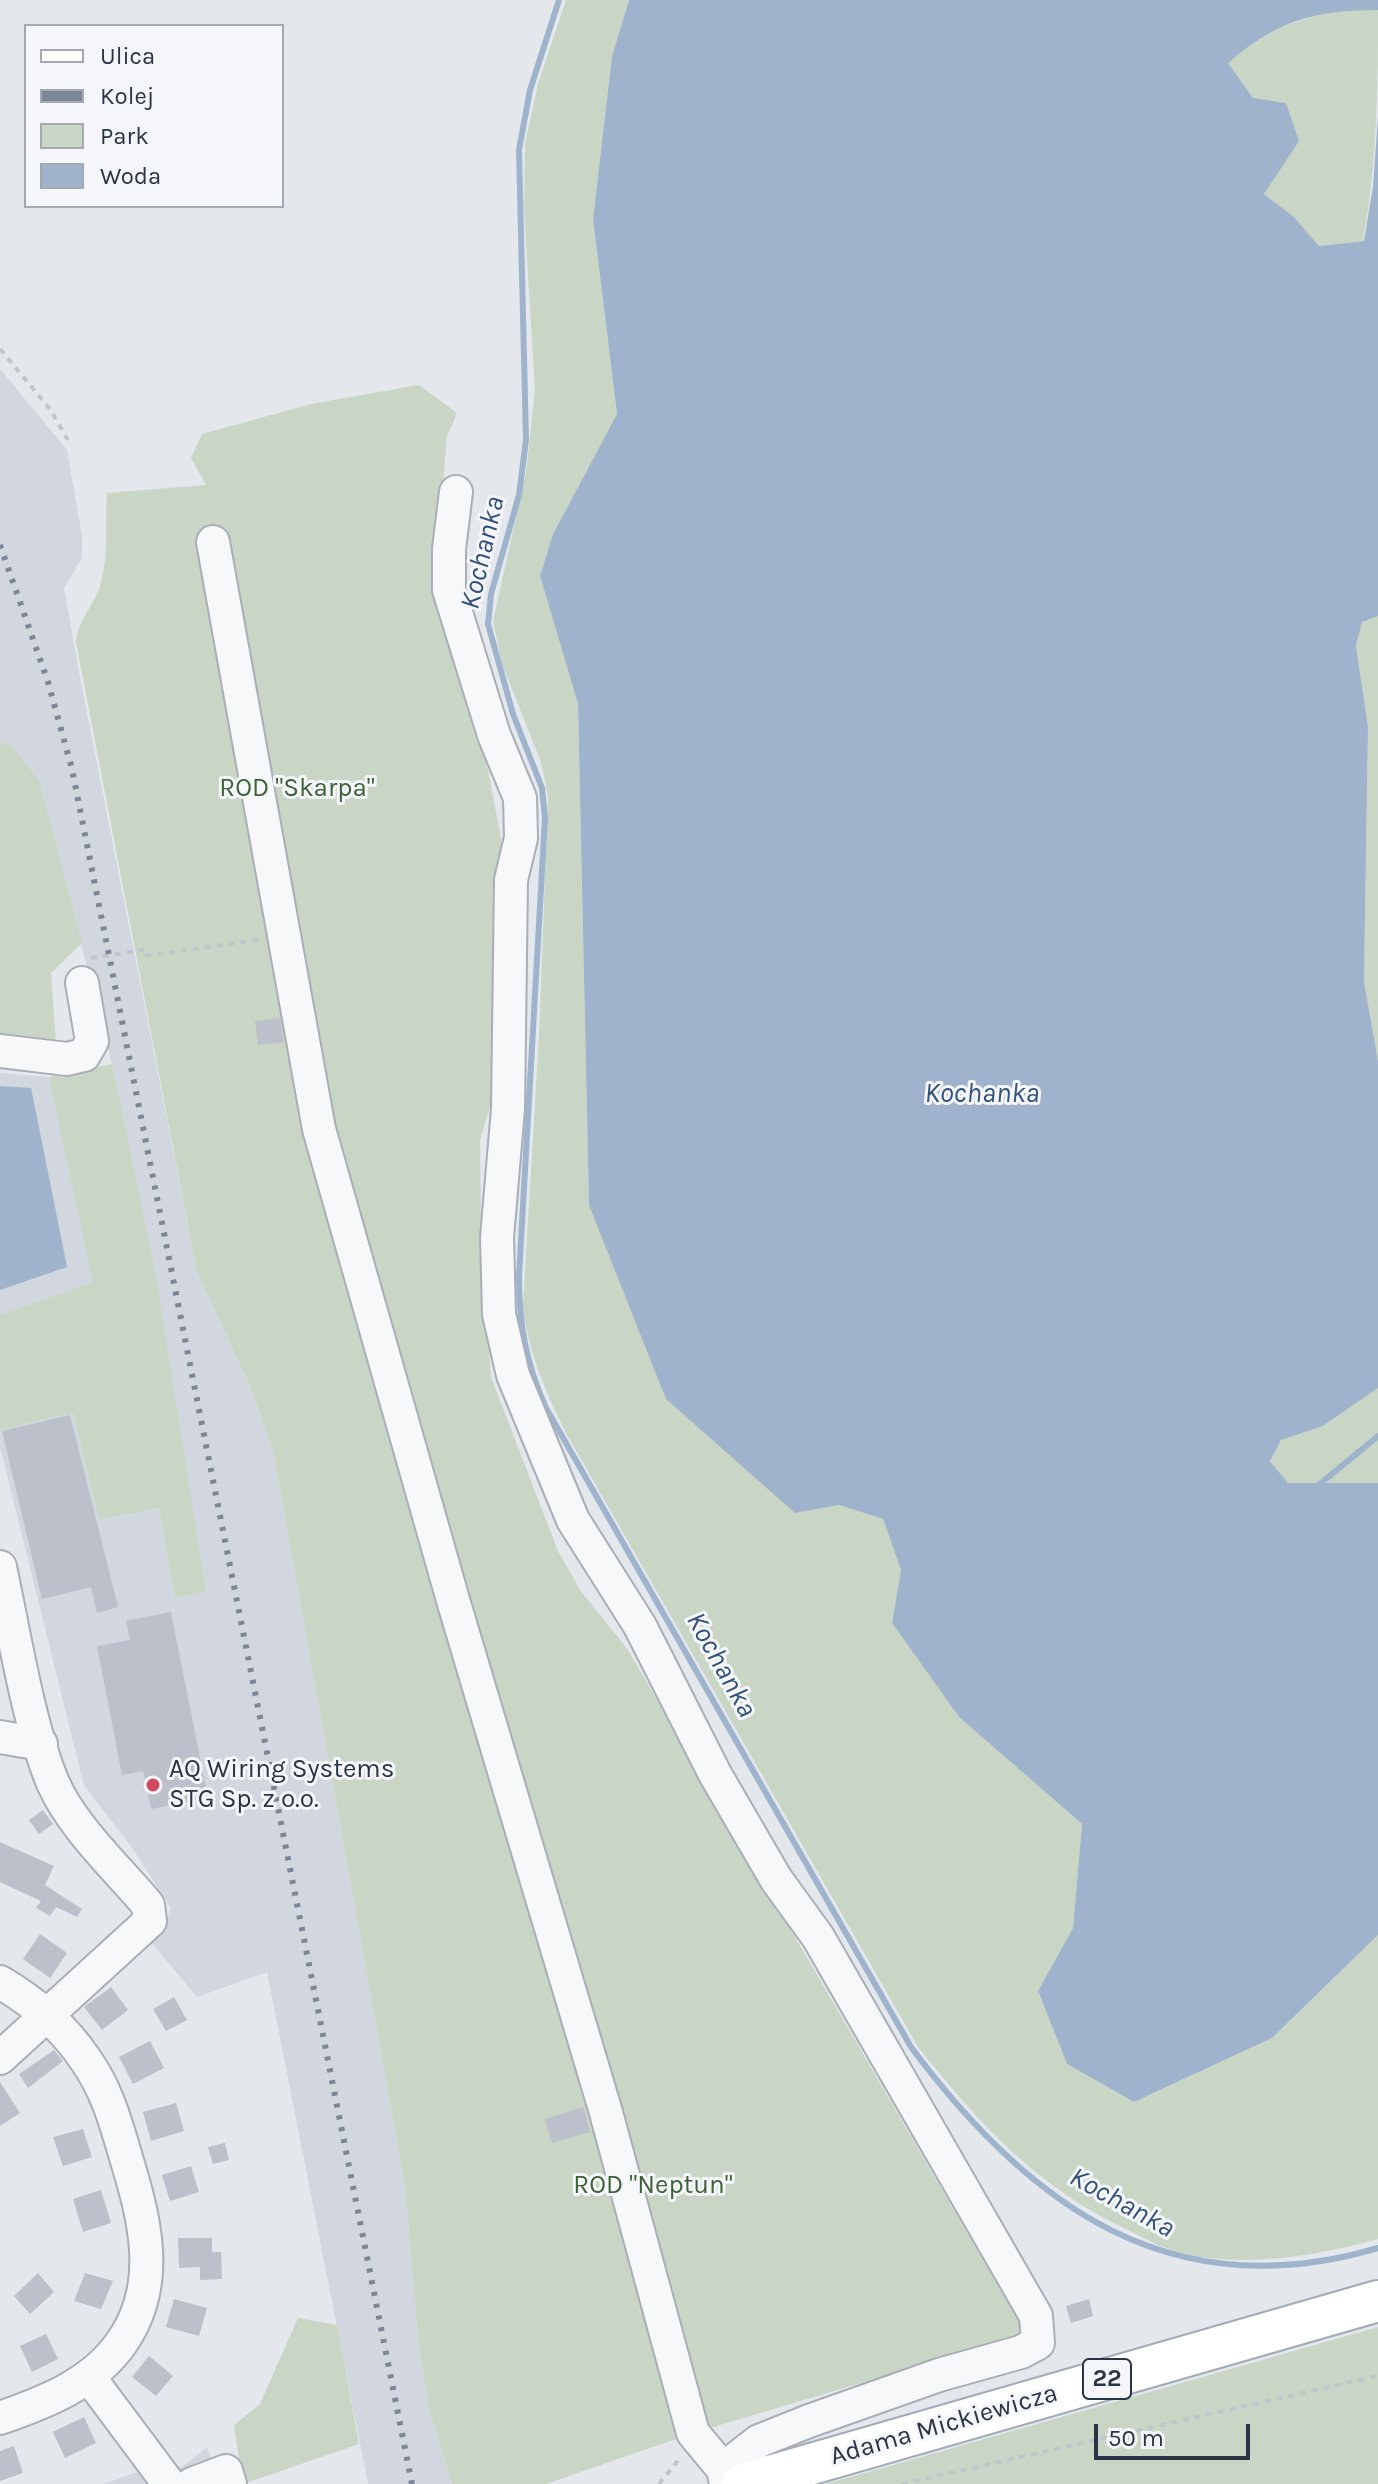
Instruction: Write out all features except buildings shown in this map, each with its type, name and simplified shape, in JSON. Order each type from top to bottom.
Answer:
[{"type":"main road","name":"Adama Mickiewicza","points":[[730,2479],[1378,2301]]},
{"type":"street","points":[[213,542],[319,1129],[333,1184],[605,2109],[693,2433],[730,2479],[759,2441],[939,2375],[1021,2352],[1038,2343],[1036,2316],[818,1937],[776,1879],[715,1774],[640,1626],[573,1520],[513,1375],[499,1314],[497,1237],[508,1109],[511,880],[521,838],[520,798],[494,735],[449,590],[449,549],[456,492]]},
{"type":"street","points":[[0,1051],[67,1059],[84,1055],[92,1041],[82,983]]},
{"type":"street","points":[[0,1567],[41,1744],[54,1785],[80,1824],[148,1905],[150,1921],[0,2058]]},
{"type":"street","points":[[0,1737],[41,1744]]},
{"type":"street","points":[[0,1982],[49,2015],[82,2054],[106,2094],[140,2202],[147,2244],[147,2280],[138,2312],[114,2353],[89,2377],[55,2397],[0,2418]]},
{"type":"street","points":[[89,2377],[169,2484]]},
{"type":"street","points":[[192,2484],[226,2471],[230,2484]]},
{"type":"path","points":[[0,349],[50,409],[69,442]]},
{"type":"path","points":[[82,983],[80,969],[87,959],[133,949],[144,950],[145,956],[162,955],[284,936]]},
{"type":"path","points":[[902,2484],[1378,2376]]},
{"type":"path","points":[[659,2484],[685,2451],[703,2444]]},
{"type":"shaded area","points":[[0,369],[67,450],[82,536],[82,558],[64,588],[79,672],[197,1272],[250,1386],[273,1450],[405,2186],[419,2349],[430,2413],[452,2484],[368,2484],[267,1972],[197,1997],[145,1935],[167,1919],[171,1908],[133,1849],[84,1785],[0,1447],[0,1430],[73,1413],[99,1520],[159,1508],[175,1598],[206,1592],[112,1064],[39,780],[8,743],[0,745]]},
{"type":"shaded area","points":[[0,1073],[49,1077],[94,1282],[0,1315]]},
{"type":"shaded area","points":[[207,2447],[220,2484],[103,2484],[164,2463],[182,2467]]},
{"type":"green space","points":[[566,0],[629,0],[612,56],[593,219],[617,414],[553,534],[540,576],[578,704],[589,1205],[795,1513],[839,1505],[883,1519],[901,1570],[892,1623],[959,1717],[1082,1824],[1073,1928],[1038,1991],[1067,2064],[1134,2102],[1272,2038],[1378,1935],[1378,2239],[1328,2251],[1250,2260],[1173,2251],[1095,2213],[1065,2194],[1037,2174],[987,2127],[918,2047],[566,1433],[538,1371],[523,1305],[539,1036],[548,796],[541,762],[502,664],[493,621],[526,473],[535,389],[524,210],[525,144],[538,84]]},
{"type":"green space","points":[[1332,10],[1378,10],[1376,126],[1363,241],[1319,246],[1294,217],[1264,194],[1277,173],[1253,98],[1227,63],[1266,32]]},
{"type":"green space","points":[[419,385],[457,413],[447,436],[434,589],[482,737],[503,850],[497,1085],[480,1140],[481,1242],[491,1377],[558,1551],[580,1590],[628,1650],[1026,2334],[693,2433],[546,2484],[452,2484],[430,2413],[419,2349],[405,2186],[273,1450],[250,1386],[197,1272],[76,642],[103,575],[107,493],[206,485],[191,458],[202,434],[311,404]]},
{"type":"green space","points":[[1378,616],[1378,1061],[1364,981],[1368,727],[1356,646],[1362,621]]},
{"type":"green space","points":[[8,742],[39,780],[82,943],[51,973],[56,1043],[0,1039],[0,745]]},
{"type":"green space","points":[[112,1064],[155,1271],[206,1592],[175,1598],[159,1508],[99,1520],[73,1413],[0,1430],[0,1315],[93,1282],[49,1077]]},
{"type":"green space","points":[[1378,1388],[1378,1483],[1288,1483],[1270,1461],[1281,1440],[1323,1426]]},
{"type":"green space","points":[[298,2318],[337,2325],[359,2444],[243,2484],[234,2425],[260,2404]]},
{"type":"green space","points":[[1378,2327],[1378,2484],[824,2484],[879,2469]]},
{"type":"water","name":"Kochanka","points":[[629,0],[1378,0],[1378,10],[1335,12],[1280,28],[1228,63],[1253,98],[1286,103],[1299,141],[1264,194],[1294,217],[1319,246],[1364,241],[1373,186],[1378,116],[1378,616],[1362,622],[1356,646],[1368,727],[1364,981],[1378,1061],[1378,1388],[1323,1426],[1281,1440],[1270,1461],[1288,1483],[1378,1483],[1378,1935],[1272,2038],[1134,2102],[1067,2064],[1038,1991],[1073,1928],[1082,1824],[959,1717],[892,1623],[901,1570],[883,1519],[839,1505],[795,1513],[666,1399],[589,1205],[578,704],[540,576],[553,534],[617,414],[593,219],[612,56]]},
{"type":"water","points":[[0,1086],[31,1088],[67,1267],[0,1290]]},
{"type":"waterway","name":"Kochanka","points":[[559,0],[530,90],[519,150],[526,440],[519,495],[491,594],[488,624],[513,714],[542,788],[545,818],[519,1276],[520,1311],[533,1375],[546,1408],[911,2047],[957,2104],[1005,2154],[1056,2197],[1112,2230],[1171,2253],[1234,2265],[1303,2263],[1378,2248]]},
{"type":"waterway","points":[[1321,1483],[1378,1436]]},
{"type":"railway","points":[[0,545],[48,682],[72,769],[412,2484]]},
{"type":"place","name":"AQ Wiring Systems STG Sp. z o.o.","points":[[153,1785]]},
{"type":"park label","name":"ROD \"Skarpa\"","points":[[297,789]]},
{"type":"park label","name":"ROD \"Neptun\"","points":[[653,2186]]}]
